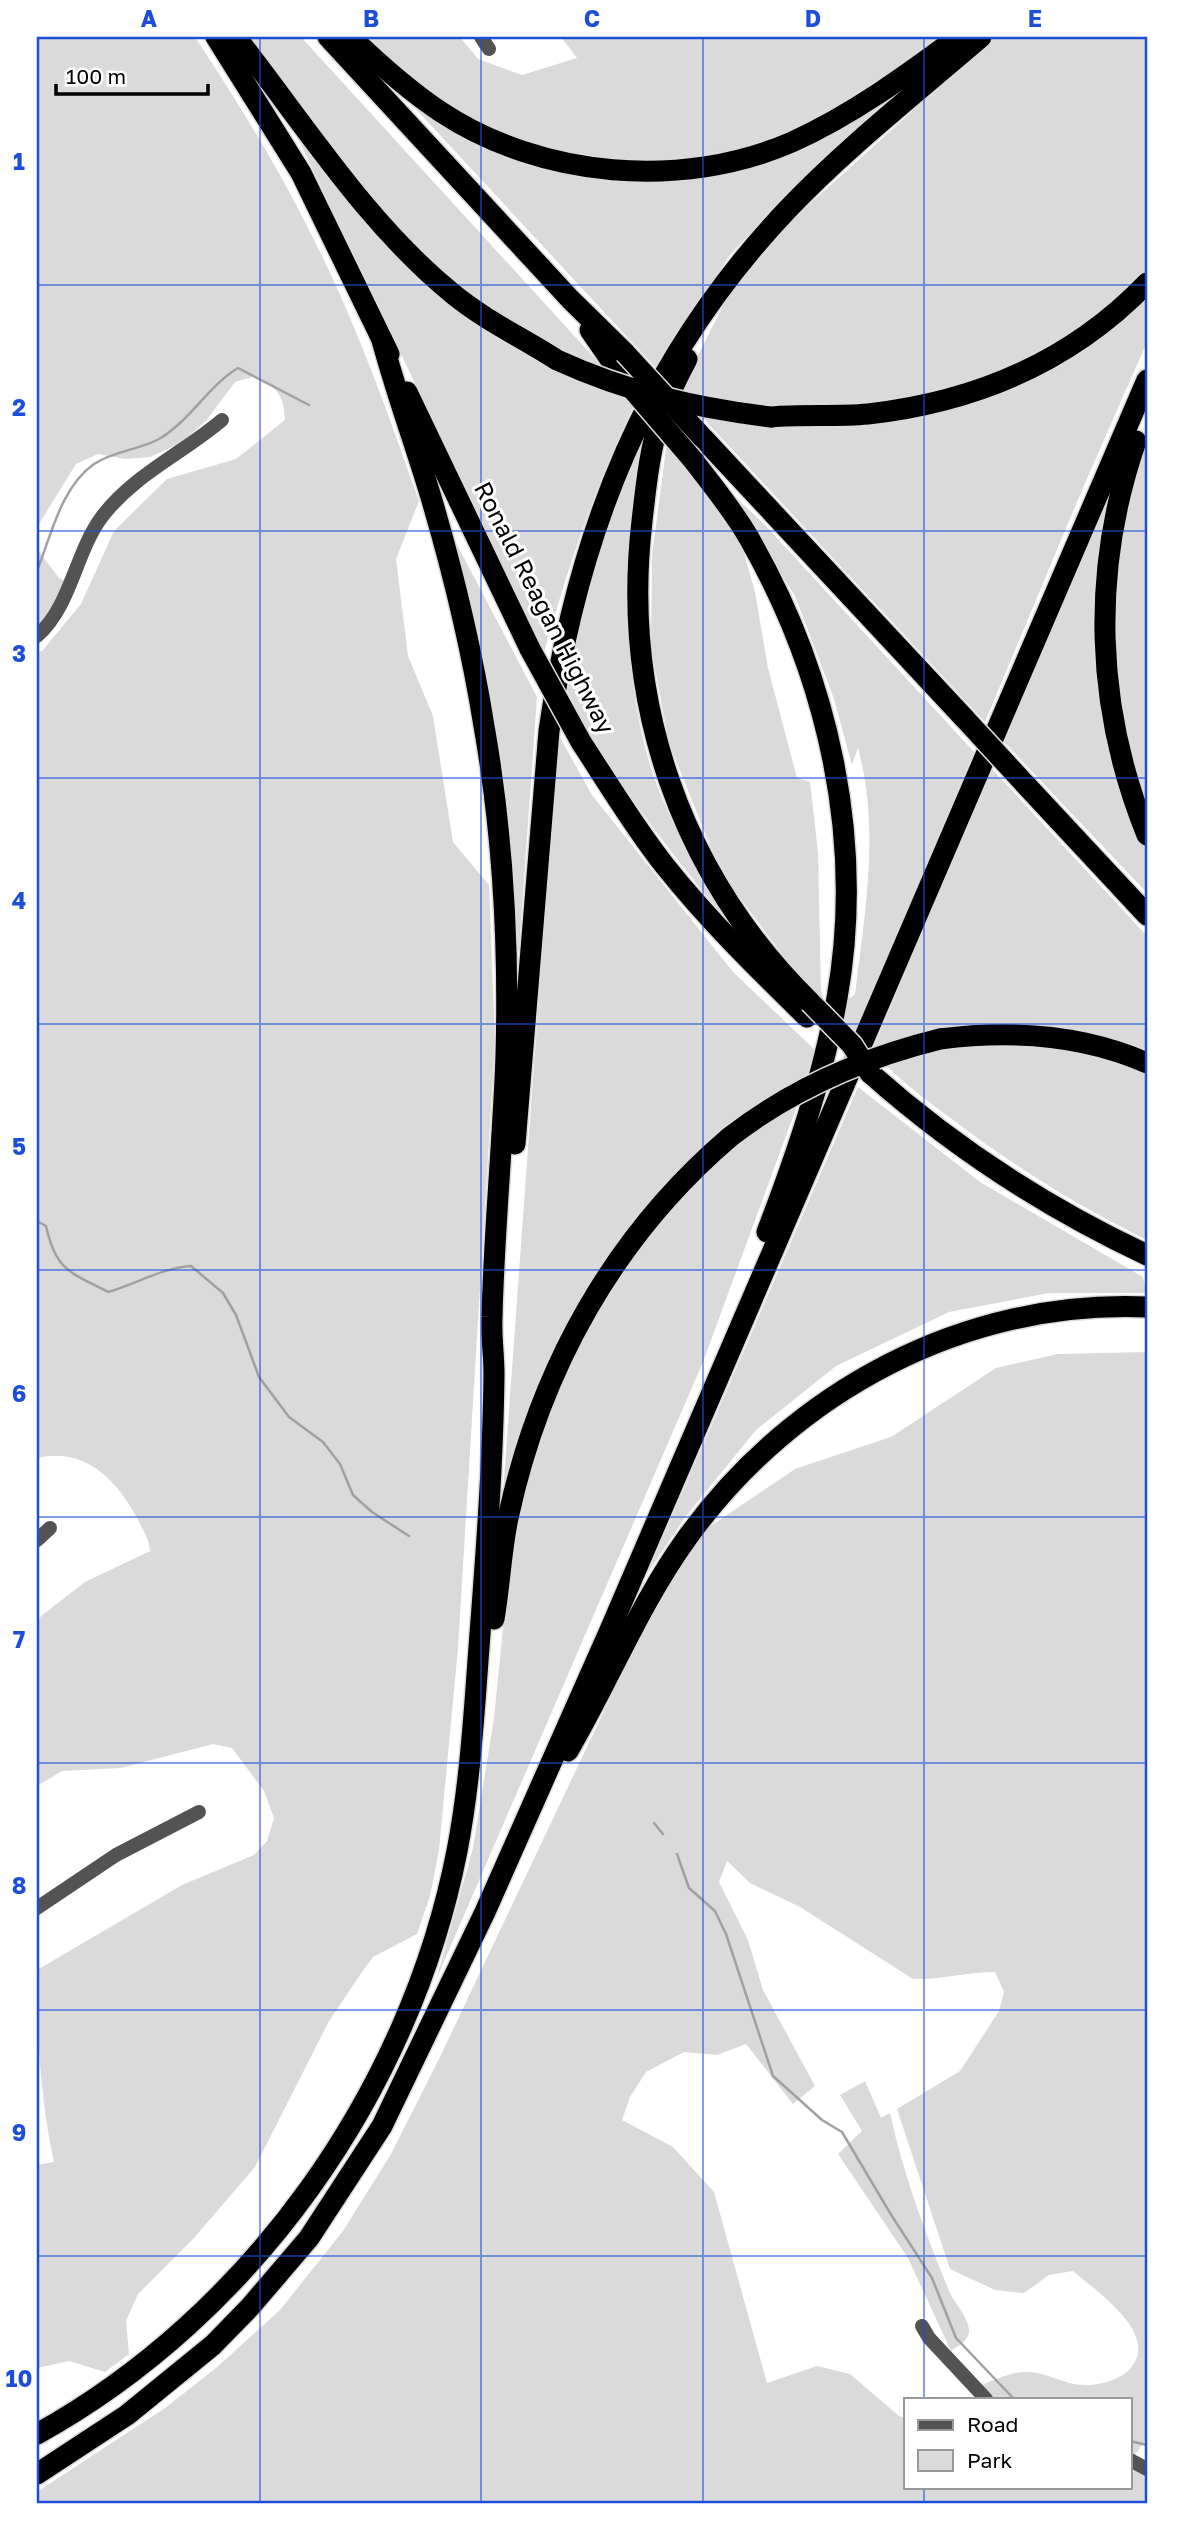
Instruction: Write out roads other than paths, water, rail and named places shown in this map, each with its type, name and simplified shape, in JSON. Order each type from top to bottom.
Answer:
[{"type":"highway","name":"Ronald Reagan Highway","points":[[216,37],[301,173],[530,649],[581,742],[633,821],[684,889],[723,934],[808,1010],[870,1073],[930,1122],[1005,1175],[1084,1222],[1147,1255]]},
{"type":"highway","points":[[236,37],[352,190],[397,241],[441,284],[476,311],[557,360],[624,388],[699,407],[771,417],[865,414],[935,403],[1002,383],[1078,342],[1110,319],[1147,283]]},
{"type":"highway","points":[[328,37],[1147,915]]},
{"type":"highway","points":[[351,37],[440,112],[494,139],[551,159],[594,168],[642,172],[708,167],[789,143],[872,98],[958,37]]},
{"type":"highway","points":[[494,1369],[502,1327],[549,731],[567,624],[589,550],[627,447],[660,380],[718,294],[788,209],[854,146],[981,37]]},
{"type":"highway","points":[[718,294],[662,413],[647,473],[638,556],[641,666],[648,710],[661,762],[694,846],[749,934],[808,1010]]},
{"type":"highway","points":[[570,299],[623,378],[693,460],[747,535],[799,641],[822,709],[833,756],[846,855],[841,961],[830,1030],[800,1140],[743,1297],[730,1347]]},
{"type":"highway","points":[[382,341],[451,571],[484,726],[495,803],[506,989],[506,1055],[492,1323],[494,1369],[481,1619],[468,1781]]},
{"type":"highway","points":[[37,2474],[79,2450],[176,2378],[250,2307],[309,2238],[375,2138],[413,2066],[485,1912],[610,1630],[1147,380]]},
{"type":"highway","points":[[1147,412],[1117,505],[1106,573],[1103,628],[1114,725],[1125,773],[1147,835]]},
{"type":"highway","points":[[37,2434],[112,2385],[198,2315],[244,2269],[315,2182],[374,2085],[416,1991],[449,1885],[468,1781],[507,1521],[524,1452],[568,1340],[621,1255],[680,1184],[730,1137],[768,1108],[878,1055],[940,1039],[998,1034],[1055,1037],[1107,1049],[1147,1063]]},
{"type":"highway","points":[[528,1811],[586,1720],[686,1539],[721,1493],[790,1427],[838,1391],[948,1337],[997,1322],[1053,1312],[1147,1307]]},
{"type":"street","points":[[37,636],[52,618],[101,519],[131,485],[222,420]]},
{"type":"street","points":[[37,1540],[50,1528]]},
{"type":"street","points":[[37,1908],[107,1860],[199,1812]]},
{"type":"street","points":[[922,2326],[985,2398]]},
{"type":"waterway","points":[[37,571],[58,513],[83,474],[101,460],[151,443],[170,432],[217,384],[238,368],[309,405]]},
{"type":"waterway","points":[[37,1221],[46,1226],[55,1252],[66,1268],[108,1292],[159,1273],[191,1266],[223,1293],[236,1315],[259,1377],[289,1417],[323,1442],[340,1464],[353,1495],[372,1512],[409,1536]]},
{"type":"waterway","points":[[654,1823],[663,1834]]},
{"type":"waterway","points":[[677,1854],[689,1888],[715,1911],[726,1934],[773,2076],[822,2120],[842,2132],[932,2278],[956,2338],[1013,2398]]},
{"type":"waterway","points":[[1132,2441],[1147,2445]]}]
